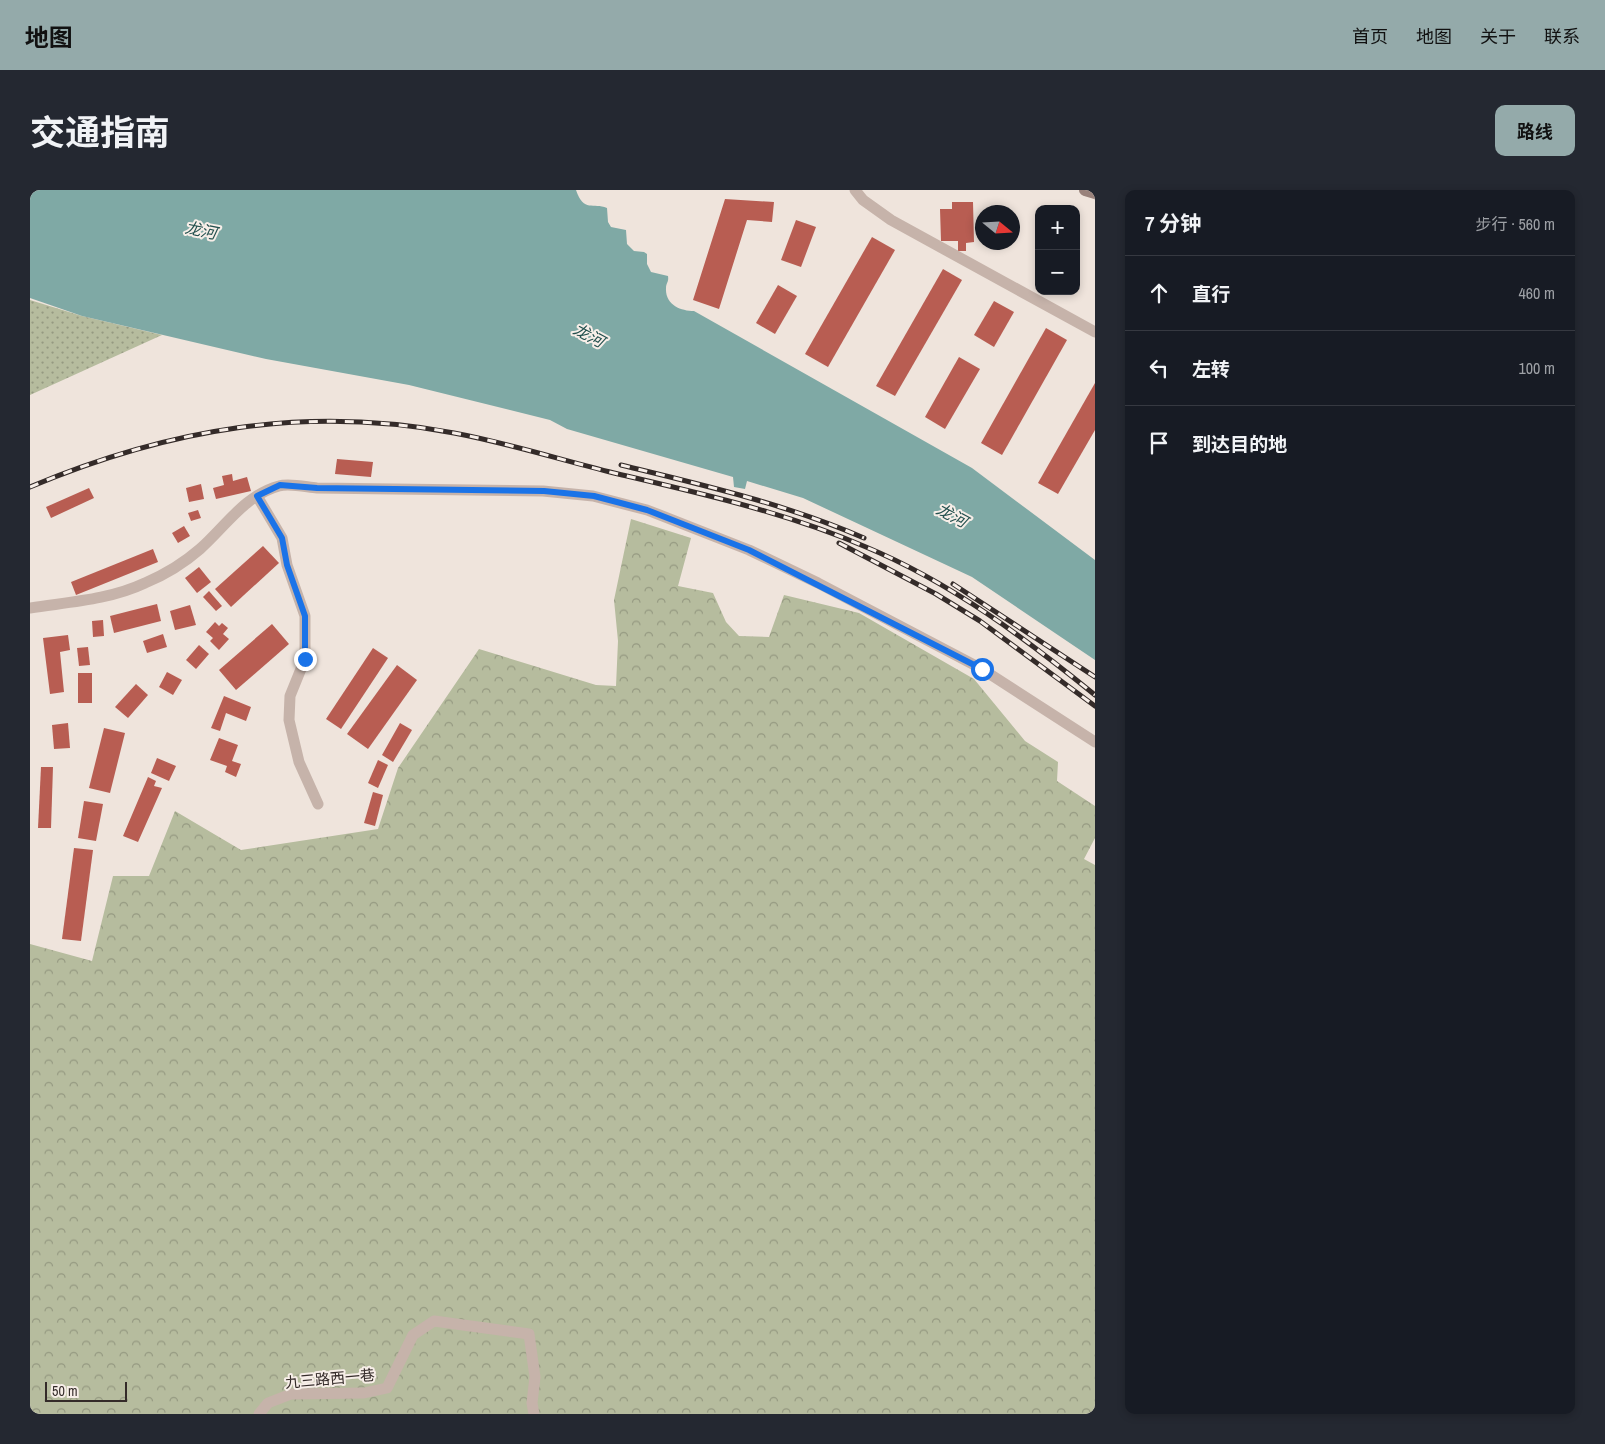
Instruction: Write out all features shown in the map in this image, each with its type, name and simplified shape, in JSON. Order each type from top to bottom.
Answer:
[{"type":"main road","points":[[1085,190],[1095,193]]},
{"type":"street","points":[[855,190],[863,200],[891,220],[1095,332]]},
{"type":"street","points":[[30,608],[108,596],[144,584],[169,571],[200,549],[237,511],[257,496],[280,485],[317,488],[544,491],[594,496],[647,510],[749,550],[982,669],[1095,742]]},
{"type":"street","points":[[257,496],[282,538],[287,565],[305,616],[305,659],[290,696],[289,720],[299,762],[318,804]]},
{"type":"street","name":"九三路西一巷","points":[[259,1414],[268,1402],[291,1394],[364,1393],[387,1388],[413,1335],[434,1321],[530,1334],[534,1362],[534,1414]]},
{"type":"green space","points":[[30,300],[82,316],[162,335],[30,395]]},
{"type":"green space","points":[[631,519],[691,538],[678,586],[713,593],[726,622],[739,636],[769,637],[784,595],[859,613],[974,679],[1025,741],[1058,762],[1057,781],[1095,806],[1095,838],[1084,859],[1095,865],[1095,1414],[30,1414],[30,944],[92,961],[113,876],[149,876],[175,811],[241,850],[378,829],[398,768],[479,649],[596,685],[616,686],[618,641],[614,600]]},
{"type":"water","name":"龙河","points":[[30,190],[576,190],[582,202],[607,208],[608,222],[611,227],[626,230],[627,244],[634,251],[647,254],[647,264],[651,272],[668,276],[666,294],[675,306],[684,310],[694,311],[972,468],[1095,560],[1095,660],[972,577],[803,498],[747,481],[745,489],[734,487],[733,477],[567,429],[550,420],[409,385],[266,359],[82,316],[30,298]]},
{"type":"building","points":[[725,199],[774,202],[772,222],[747,220],[719,309],[693,300]]},
{"type":"building","points":[[952,202],[973,202],[974,242],[966,243],[966,251],[958,251],[958,241],[941,241],[940,209],[952,209]]},
{"type":"building","points":[[796,220],[816,227],[801,267],[781,260]]},
{"type":"building","points":[[872,237],[895,250],[828,367],[805,354]]},
{"type":"building","points":[[943,269],[962,280],[895,396],[876,386]]},
{"type":"building","points":[[778,285],[797,296],[775,334],[756,323]]},
{"type":"building","points":[[994,301],[1014,312],[994,347],[974,335]]},
{"type":"building","points":[[1046,328],[1067,340],[1002,455],[981,443]]},
{"type":"building","points":[[959,357],[980,369],[945,429],[925,417]]},
{"type":"building","points":[[1095,383],[1095,430],[1058,494],[1038,483]]},
{"type":"building","points":[[337,459],[373,462],[371,477],[335,474]]},
{"type":"building","points":[[232,474],[233,481],[247,477],[251,491],[216,499],[213,488],[224,485],[222,476]]},
{"type":"building","points":[[201,484],[204,499],[189,502],[186,488]]},
{"type":"building","points":[[89,488],[94,498],[51,518],[46,507]]},
{"type":"building","points":[[198,510],[201,518],[191,521],[188,513]]},
{"type":"building","points":[[184,526],[190,536],[178,543],[172,533]]},
{"type":"building","points":[[263,546],[279,563],[231,607],[215,589]]},
{"type":"building","points":[[153,549],[158,562],[76,595],[71,582]]},
{"type":"building","points":[[199,567],[211,582],[197,593],[185,578]]},
{"type":"building","points":[[209,591],[222,606],[216,611],[203,597]]},
{"type":"building","points":[[157,604],[161,621],[114,633],[110,616]]},
{"type":"building","points":[[190,605],[196,625],[175,630],[170,611]]},
{"type":"building","points":[[103,620],[104,636],[93,637],[92,621]]},
{"type":"building","points":[[215,622],[219,626],[222,623],[228,628],[223,634],[229,639],[219,650],[210,641],[213,638],[206,632]]},
{"type":"building","points":[[272,624],[289,644],[236,690],[219,670]]},
{"type":"building","points":[[163,634],[167,647],[147,653],[143,641]]},
{"type":"building","points":[[68,635],[70,650],[60,652],[64,692],[50,694],[43,638]]},
{"type":"building","points":[[199,645],[209,654],[196,669],[186,660]]},
{"type":"building","points":[[88,647],[90,665],[79,666],[77,648]]},
{"type":"building","points":[[373,648],[388,658],[341,729],[326,719]]},
{"type":"building","points":[[397,665],[417,680],[368,749],[347,734]]},
{"type":"building","points":[[167,672],[182,680],[173,695],[159,687]]},
{"type":"building","points":[[78,673],[92,673],[92,703],[78,703]]},
{"type":"building","points":[[136,684],[148,695],[128,718],[115,707]]},
{"type":"building","points":[[224,696],[251,707],[246,721],[226,713],[220,731],[211,728]]},
{"type":"building","points":[[68,723],[70,748],[54,749],[52,725]]},
{"type":"building","points":[[400,723],[412,730],[393,762],[382,755]]},
{"type":"building","points":[[104,728],[125,733],[110,793],[89,788]]},
{"type":"building","points":[[219,738],[238,745],[232,761],[241,764],[236,777],[225,772],[227,766],[210,760]]},
{"type":"building","points":[[157,758],[176,766],[169,781],[151,773]]},
{"type":"building","points":[[378,760],[388,765],[378,788],[368,783]]},
{"type":"building","points":[[41,767],[53,767],[51,828],[38,828]]},
{"type":"building","points":[[148,777],[156,781],[154,786],[162,788],[138,842],[123,836]]},
{"type":"building","points":[[373,792],[383,795],[375,826],[364,823]]},
{"type":"building","points":[[84,801],[103,804],[96,841],[78,838]]},
{"type":"building","points":[[74,848],[93,850],[81,941],[62,939]]},
{"type":"railway","points":[[30,487],[134,450],[186,437],[238,428],[291,422],[344,421],[399,425],[454,433],[742,504],[804,523],[866,547],[897,561],[957,594],[1014,632],[1095,695]]},
{"type":"railway","points":[[621,465],[774,505],[864,538]]},
{"type":"railway","points":[[839,543],[936,594],[980,621],[1095,706]]},
{"type":"railway","points":[[953,584],[1095,677]]},
{"type":"route","points":[[305,659],[305,616],[287,565],[282,538],[257,496],[280,485],[317,488],[544,491],[594,496],[647,510],[749,550],[818,583],[982,669]]}]
